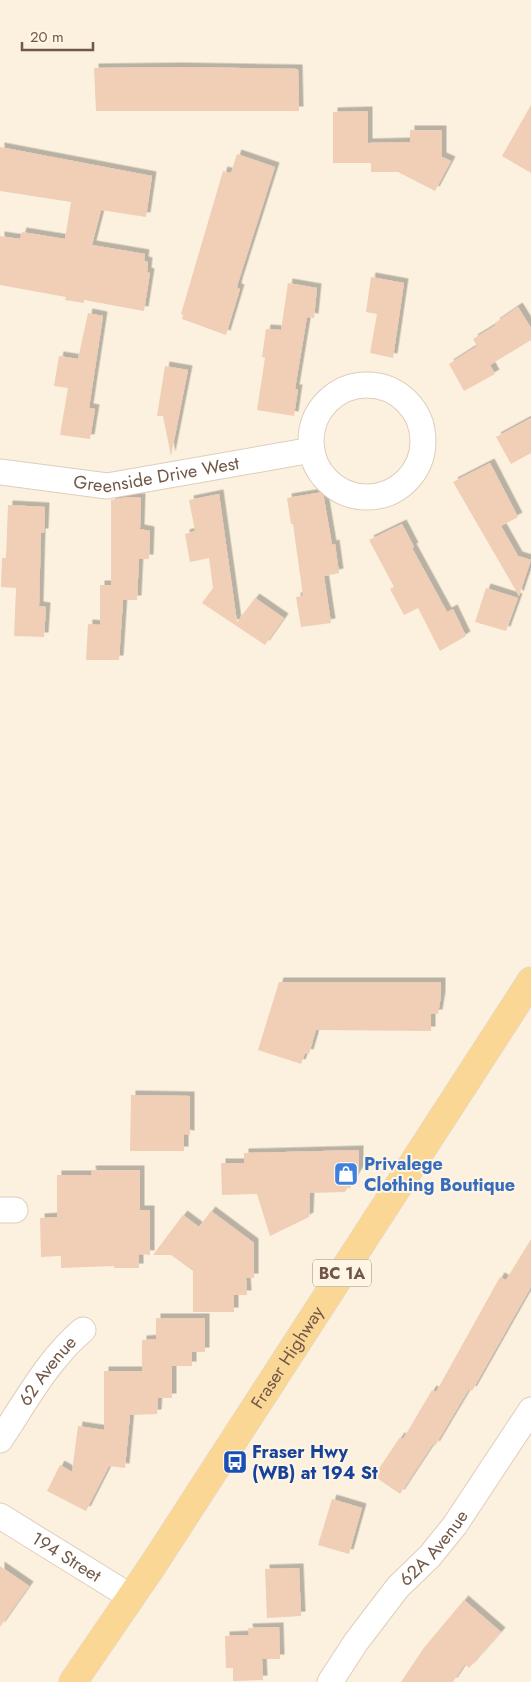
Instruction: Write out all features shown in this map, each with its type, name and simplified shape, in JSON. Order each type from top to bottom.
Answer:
[{"type":"main road","name":"Fraser Highway","points":[[73,1682],[131,1597],[531,981]]},
{"type":"street","points":[[364,385],[382,387],[399,394],[412,408],[421,424],[424,443],[420,461],[411,476],[397,488],[380,495],[362,497],[345,492],[329,482],[318,468],[312,450],[312,432],[318,414],[330,399],[346,389],[364,385]]},
{"type":"street","name":"Greenside Drive West","points":[[0,472],[107,486],[312,450]]},
{"type":"street","name":"62 Avenue","points":[[0,1440],[54,1360],[67,1343],[83,1330]]},
{"type":"street","name":"62A Avenue","points":[[330,1682],[356,1642],[398,1587],[430,1556],[455,1525],[531,1410]]},
{"type":"street","name":"194 Street","points":[[0,1516],[131,1597]]},
{"type":"building","points":[[94,68],[298,69],[299,111],[96,111]]},
{"type":"building","points":[[531,105],[531,173],[502,156]]},
{"type":"building","points":[[368,111],[368,143],[410,142],[410,130],[442,130],[442,157],[451,161],[435,191],[398,172],[371,172],[371,163],[333,163],[333,112]]},
{"type":"building","points":[[0,147],[152,176],[146,217],[101,210],[92,245],[145,254],[144,261],[148,262],[147,272],[150,273],[144,311],[84,300],[84,303],[65,300],[66,297],[0,285],[0,236],[20,239],[22,232],[65,239],[71,202],[0,191]]},
{"type":"building","points":[[237,154],[275,167],[238,283],[237,288],[240,289],[226,335],[182,319],[183,315],[181,314],[223,171],[231,173]]},
{"type":"building","points":[[371,277],[404,283],[393,358],[370,353],[377,314],[366,312]]},
{"type":"building","points":[[288,283],[317,288],[314,318],[307,317],[295,389],[298,389],[294,416],[257,410],[265,358],[262,357],[266,329],[281,330]]},
{"type":"building","points":[[518,307],[531,328],[531,340],[490,365],[495,374],[464,391],[449,364],[477,346],[473,339],[496,325],[495,323]]},
{"type":"building","points":[[88,313],[103,316],[89,408],[95,409],[90,439],[60,435],[68,388],[54,386],[59,356],[78,359]]},
{"type":"building","points":[[165,366],[188,370],[171,456],[163,416],[157,416]]},
{"type":"building","points":[[531,418],[531,453],[511,464],[496,437]]},
{"type":"building","points":[[490,463],[518,517],[501,526],[518,556],[531,560],[519,596],[453,482]]},
{"type":"building","points":[[323,492],[332,545],[335,544],[339,573],[324,576],[331,623],[301,627],[296,597],[303,596],[293,524],[291,524],[287,498]]},
{"type":"building","points":[[219,494],[237,622],[255,598],[284,618],[265,645],[202,603],[213,588],[209,558],[190,562],[185,534],[195,531],[189,500]]},
{"type":"building","points":[[128,497],[141,498],[140,529],[150,531],[149,559],[139,559],[137,600],[123,600],[119,660],[86,660],[88,624],[100,625],[100,585],[111,585],[111,500]]},
{"type":"building","points":[[8,505],[45,507],[44,533],[41,533],[39,606],[46,607],[44,637],[14,636],[16,588],[1,587],[2,558],[6,558]]},
{"type":"building","points":[[402,524],[414,547],[412,548],[447,612],[453,609],[466,636],[440,651],[418,608],[404,615],[390,589],[394,587],[369,540]]},
{"type":"building","points":[[486,588],[518,598],[506,631],[475,622]]},
{"type":"building","points":[[279,982],[441,982],[441,996],[438,1014],[431,1014],[431,1031],[316,1030],[309,1054],[305,1053],[301,1064],[258,1050]]},
{"type":"building","points":[[131,1095],[190,1096],[190,1135],[184,1134],[184,1151],[130,1151]]},
{"type":"building","points":[[359,1150],[359,1171],[345,1192],[310,1193],[309,1217],[270,1236],[257,1194],[222,1195],[221,1163],[244,1163],[244,1153]]},
{"type":"building","points":[[91,1170],[140,1170],[140,1210],[150,1210],[150,1255],[139,1254],[139,1268],[114,1268],[114,1266],[61,1268],[61,1256],[41,1257],[40,1218],[57,1217],[57,1175],[92,1175]]},
{"type":"building","points":[[211,1211],[254,1243],[254,1278],[246,1278],[247,1295],[234,1295],[234,1312],[193,1312],[193,1271],[171,1255],[153,1255],[183,1215],[199,1227]]},
{"type":"building","points":[[531,1239],[531,1287],[472,1391],[469,1389],[435,1446],[433,1444],[400,1494],[374,1476],[400,1437],[403,1439],[432,1390],[436,1392],[500,1277],[506,1280]]},
{"type":"building","points":[[156,1318],[205,1318],[205,1352],[192,1352],[192,1366],[172,1366],[172,1398],[158,1398],[157,1414],[130,1415],[125,1468],[109,1466],[86,1511],[47,1491],[60,1465],[72,1472],[78,1426],[104,1430],[104,1371],[142,1371],[142,1340],[156,1339]]},
{"type":"building","points":[[332,1499],[362,1508],[349,1554],[318,1545]]},
{"type":"building","points":[[0,1566],[29,1586],[0,1627]]},
{"type":"building","points":[[299,1568],[301,1616],[267,1618],[265,1569]]},
{"type":"building","points":[[464,1600],[501,1632],[469,1668],[465,1664],[453,1682],[401,1682],[423,1649]]},
{"type":"building","points":[[279,1627],[280,1659],[262,1659],[263,1680],[233,1681],[233,1668],[226,1668],[225,1636],[249,1635],[248,1628]]},
{"type":"place","name":"Privalege Clothing Boutique","points":[[346,1174]]},
{"type":"place","name":"Fraser Hwy (WB) at 194 St","points":[[235,1462]]}]
